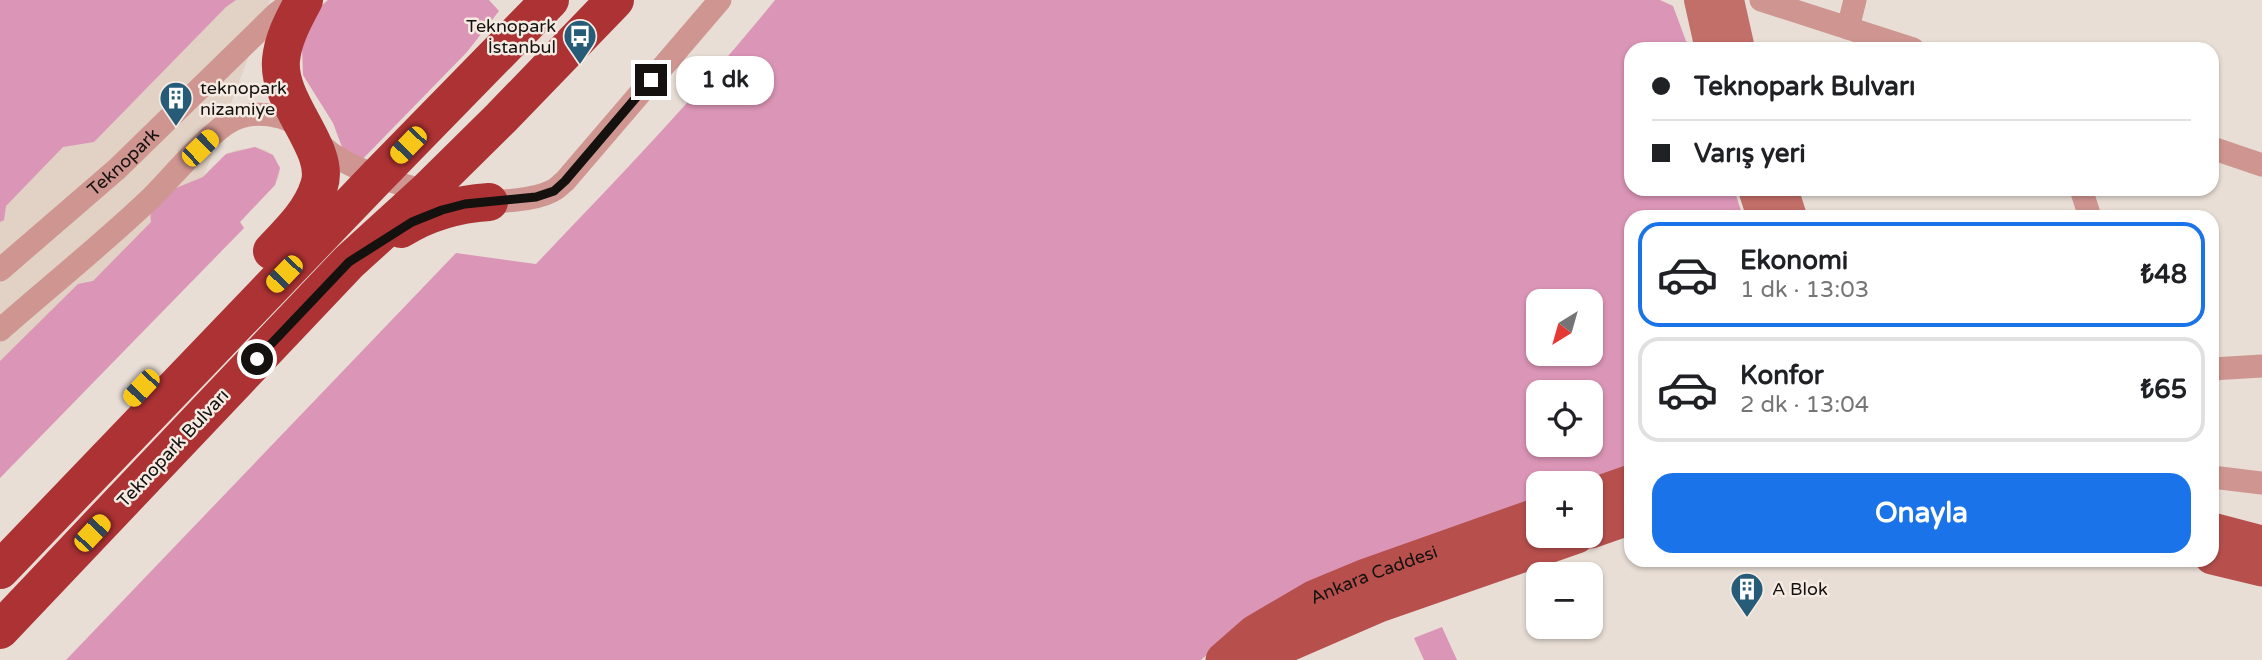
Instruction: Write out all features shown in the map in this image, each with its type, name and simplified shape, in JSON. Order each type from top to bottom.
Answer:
[{"type":"highway","points":[[0,537],[294,228],[311,205],[320,185],[322,168],[316,150],[289,100],[281,62],[285,41],[304,0]]},
{"type":"highway","points":[[0,570],[550,0]]},
{"type":"highway","name":"Teknopark Bulvarı","points":[[0,630],[349,262],[428,191],[615,0]]},
{"type":"highway","points":[[349,262],[412,222],[465,204],[489,202]]},
{"type":"main road","points":[[1603,492],[1624,484]]},
{"type":"main road","name":"Ankara Caddesi","points":[[1223,660],[1255,632],[1313,598],[1366,576],[1526,519]]},
{"type":"main road","points":[[1603,527],[1624,519]]},
{"type":"main road","points":[[2219,532],[2262,543]]},
{"type":"main road","name":"Ankara Caddesi","points":[[1265,660],[1282,647],[1379,605],[1543,548]]},
{"type":"main road","points":[[2219,559],[2262,569]]},
{"type":"street","name":"Teknopark","points":[[4,267],[117,169],[277,13],[295,0]]},
{"type":"street","points":[[0,331],[149,199],[218,131],[246,115],[279,117],[302,126],[334,156],[378,176],[428,191],[489,202],[536,197],[554,191],[720,0]]},
{"type":"street","points":[[1700,0],[1709,42]]},
{"type":"street","points":[[1728,0],[1737,42]]},
{"type":"street","points":[[1761,0],[1891,42]]},
{"type":"street","points":[[1848,28],[1855,0]]},
{"type":"street","points":[[2219,150],[2262,165]]},
{"type":"street","points":[[2219,369],[2262,366]]},
{"type":"street","points":[[2219,478],[2262,483]]},
{"type":"shaded area","points":[[0,0],[270,0],[204,175],[226,154],[255,147],[273,155],[280,168],[275,185],[240,222],[244,228],[0,478]]},
{"type":"shaded area","points":[[0,0],[236,0],[226,7],[94,142],[63,147],[6,206],[4,220],[0,222]]},
{"type":"shaded area","points":[[328,0],[489,0],[499,11],[467,52],[351,171],[333,123],[303,75],[302,48],[315,11]]},
{"type":"shaded area","points":[[775,0],[1660,0],[1673,6],[1686,42],[1624,42],[1624,196],[1736,196],[1741,210],[1624,210],[1624,472],[1603,479],[1603,471],[1526,471],[1526,509],[1244,623],[1201,660],[66,660],[456,253],[536,264],[658,135]]},
{"type":"shaded area","points":[[255,147],[273,155],[280,168],[275,185],[240,222],[244,228],[0,478],[0,361],[78,284],[93,281],[151,222],[149,199],[203,177],[226,154]]},
{"type":"shaded area","points":[[1442,627],[1457,660],[1424,660],[1414,638]]},
{"type":"place","name":"Teknopark İstanbul","points":[[580,66]]},
{"type":"place","name":"teknopark nizamiye","points":[[176,128]]},
{"type":"place","name":"A Blok","points":[[1747,619]]},
{"type":"route","points":[[257,359],[349,262],[412,222],[465,204],[536,197],[554,191],[651,80]]}]
